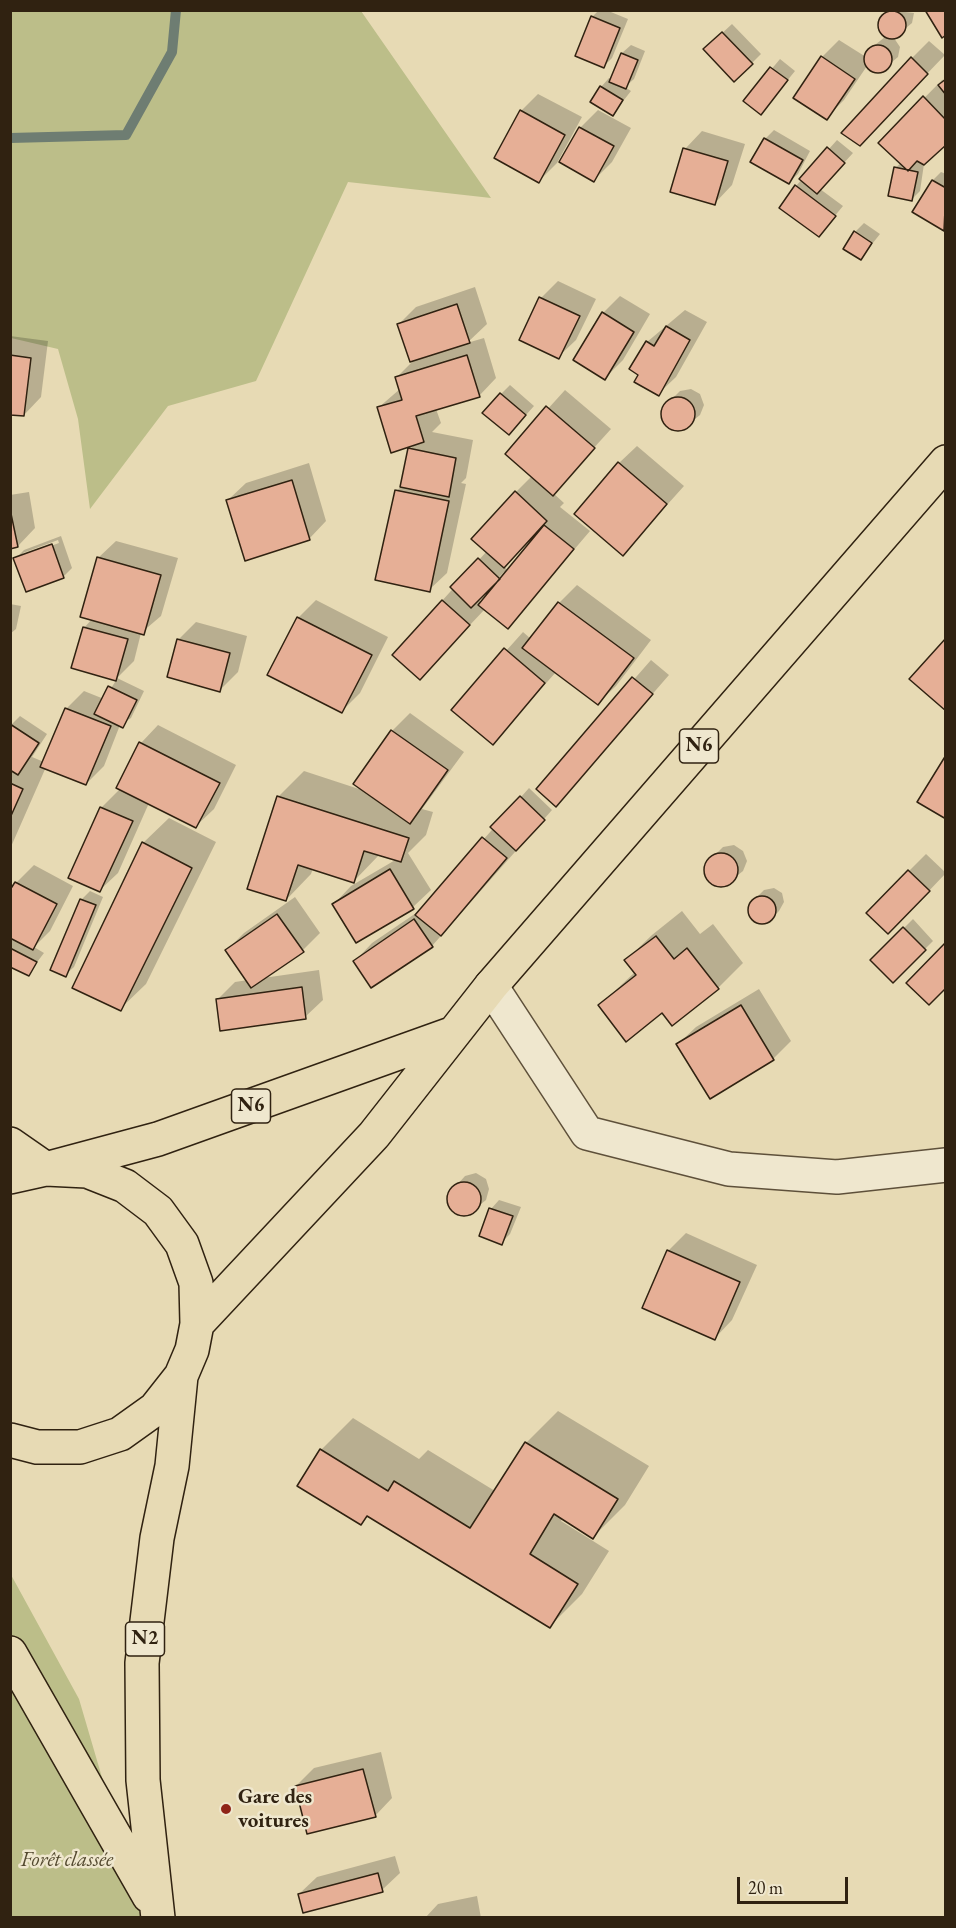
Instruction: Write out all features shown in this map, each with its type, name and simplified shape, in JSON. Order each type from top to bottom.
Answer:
[{"type":"highway","name":"N6","points":[[197,1324],[374,1135],[491,986],[945,462]]},
{"type":"highway","name":"N6","points":[[46,1169],[158,1139],[454,1033]]},
{"type":"highway","points":[[10,1144],[46,1169]]},
{"type":"highway","points":[[10,1177],[46,1169],[87,1171],[125,1186],[158,1211],[182,1244],[196,1283],[197,1324],[192,1350],[181,1376],[155,1409],[120,1434],[80,1447],[37,1448],[10,1440]]},
{"type":"highway","name":"N2","points":[[156,1911],[143,1780],[142,1663],[157,1538],[172,1466],[181,1376]]},
{"type":"highway","name":"N2","points":[[10,1653],[156,1911]]},
{"type":"street","points":[[491,986],[587,1132],[729,1169],[837,1177],[945,1165]]},
{"type":"green space","points":[[11,10],[361,11],[491,198],[348,182],[256,381],[168,406],[90,509],[78,419],[58,349],[11,338]]},
{"type":"green space","name":"Forêt classée","points":[[10,1573],[79,1699],[130,1873],[163,1917],[11,1917]]},
{"type":"building","points":[[925,10],[946,10],[946,35],[942,38]]},
{"type":"building","points":[[892,11],[902,15],[906,25],[902,35],[892,39],[882,35],[878,25],[882,15]]},
{"type":"building","points":[[591,16],[620,28],[604,68],[575,56]]},
{"type":"building","points":[[722,32],[753,64],[734,82],[703,49]]},
{"type":"building","points":[[878,45],[888,49],[892,59],[888,69],[878,73],[868,69],[864,59],[868,49]]},
{"type":"building","points":[[621,53],[638,60],[626,89],[609,82]]},
{"type":"building","points":[[821,56],[855,79],[827,120],[793,98]]},
{"type":"building","points":[[911,57],[928,74],[860,146],[841,133]]},
{"type":"building","points":[[770,67],[788,80],[761,115],[743,101]]},
{"type":"building","points":[[946,79],[946,95],[938,85]]},
{"type":"building","points":[[600,86],[623,100],[613,116],[590,102]]},
{"type":"building","points":[[923,96],[946,120],[946,145],[924,165],[917,161],[908,171],[878,143]]},
{"type":"building","points":[[520,110],[565,135],[539,183],[494,158]]},
{"type":"building","points":[[579,127],[614,146],[594,182],[559,162]]},
{"type":"building","points":[[764,138],[803,160],[789,184],[750,162]]},
{"type":"building","points":[[827,147],[845,163],[817,194],[799,179]]},
{"type":"building","points":[[683,148],[728,161],[715,205],[670,192]]},
{"type":"building","points":[[894,167],[918,172],[912,201],[888,196]]},
{"type":"building","points":[[932,180],[946,188],[944,231],[912,212]]},
{"type":"building","points":[[795,185],[836,216],[819,237],[779,208]]},
{"type":"building","points":[[854,231],[872,243],[861,260],[843,249]]},
{"type":"building","points":[[539,297],[580,316],[559,359],[519,340]]},
{"type":"building","points":[[457,304],[470,343],[410,362],[397,324]]},
{"type":"building","points":[[602,312],[634,332],[605,380],[573,360]]},
{"type":"building","points":[[666,326],[690,340],[659,396],[634,382],[638,375],[629,369],[646,341],[654,346]]},
{"type":"building","points":[[10,355],[31,358],[24,416],[10,415]]},
{"type":"building","points":[[467,355],[480,397],[416,416],[424,442],[391,453],[377,407],[402,400],[395,377]]},
{"type":"building","points":[[500,393],[526,415],[509,435],[482,413]]},
{"type":"building","points":[[678,397],[690,402],[695,414],[690,426],[678,431],[666,426],[661,414],[666,402]]},
{"type":"building","points":[[546,406],[595,448],[553,496],[505,454]]},
{"type":"building","points":[[408,448],[456,458],[449,497],[400,487]]},
{"type":"building","points":[[618,462],[667,504],[623,556],[574,514]]},
{"type":"building","points":[[292,480],[310,540],[245,561],[226,500]]},
{"type":"building","points":[[395,490],[449,501],[430,592],[375,580]]},
{"type":"building","points":[[515,491],[547,521],[504,568],[471,539]]},
{"type":"building","points":[[10,509],[18,547],[10,549]]},
{"type":"building","points":[[544,525],[574,549],[508,629],[478,605]]},
{"type":"building","points":[[52,544],[64,578],[26,592],[13,558]]},
{"type":"building","points":[[97,557],[161,575],[144,635],[80,617]]},
{"type":"building","points":[[478,558],[500,579],[471,608],[450,587]]},
{"type":"building","points":[[442,600],[470,625],[420,680],[392,655]]},
{"type":"building","points":[[558,602],[634,658],[598,705],[522,648]]},
{"type":"building","points":[[297,617],[372,655],[342,713],[267,675]]},
{"type":"building","points":[[83,627],[128,639],[116,681],[71,668]]},
{"type":"building","points":[[946,638],[946,711],[909,679]]},
{"type":"building","points":[[177,639],[230,653],[220,692],[167,677]]},
{"type":"building","points":[[504,648],[545,683],[493,745],[451,710]]},
{"type":"building","points":[[632,677],[653,694],[556,807],[536,789]]},
{"type":"building","points":[[108,686],[137,700],[123,728],[94,714]]},
{"type":"building","points":[[65,708],[111,726],[86,785],[40,767]]},
{"type":"building","points":[[10,724],[39,743],[18,775],[10,770]]},
{"type":"building","points":[[391,730],[448,770],[410,824],[353,784]]},
{"type":"building","points":[[139,742],[220,783],[196,828],[116,788]]},
{"type":"building","points":[[946,755],[946,819],[917,802]]},
{"type":"building","points":[[10,783],[23,789],[10,818]]},
{"type":"building","points":[[277,796],[409,838],[401,862],[364,851],[354,883],[298,865],[286,901],[247,889]]},
{"type":"building","points":[[520,796],[545,820],[516,851],[490,827]]},
{"type":"building","points":[[100,807],[133,821],[100,892],[68,878]]},
{"type":"building","points":[[482,837],[507,858],[441,936],[415,915]]},
{"type":"building","points":[[142,842],[192,868],[121,1011],[72,988]]},
{"type":"building","points":[[721,853],[733,858],[738,870],[733,882],[721,887],[709,882],[704,870],[709,858]]},
{"type":"building","points":[[390,869],[414,909],[356,943],[332,904]]},
{"type":"building","points":[[908,870],[930,891],[888,934],[866,913]]},
{"type":"building","points":[[15,882],[57,904],[33,950],[10,938],[10,890]]},
{"type":"building","points":[[762,896],[772,900],[776,910],[772,920],[762,924],[752,920],[748,910],[752,900]]},
{"type":"building","points":[[80,899],[96,905],[66,977],[50,970]]},
{"type":"building","points":[[277,914],[304,952],[251,988],[225,950]]},
{"type":"building","points":[[414,919],[433,947],[371,988],[353,961]]},
{"type":"building","points":[[903,927],[926,950],[893,983],[870,960]]},
{"type":"building","points":[[656,936],[674,959],[687,948],[719,989],[672,1026],[662,1013],[626,1042],[598,1005],[636,975],[624,960]]},
{"type":"building","points":[[946,942],[946,988],[929,1005],[906,983]]},
{"type":"building","points":[[10,948],[37,962],[29,976],[10,967]]},
{"type":"building","points":[[302,987],[306,1019],[220,1031],[216,999]]},
{"type":"building","points":[[741,1005],[774,1060],[710,1099],[676,1044]]},
{"type":"building","points":[[464,1182],[476,1187],[481,1199],[476,1211],[464,1216],[452,1211],[447,1199],[452,1187]]},
{"type":"building","points":[[489,1208],[513,1216],[502,1245],[479,1236]]},
{"type":"building","points":[[667,1250],[740,1282],[715,1340],[642,1308]]},
{"type":"building","points":[[525,1442],[618,1499],[593,1539],[554,1514],[530,1554],[578,1584],[550,1628],[367,1516],[361,1525],[297,1486],[320,1449],[388,1491],[394,1481],[470,1528]]},
{"type":"building","points":[[363,1769],[376,1817],[307,1834],[295,1786]]},
{"type":"building","points":[[378,1873],[383,1892],[303,1913],[298,1894]]},
{"type":"waterway","points":[[10,138],[126,135],[172,52],[176,10]]},
{"type":"place","name":"Gare des voitures","points":[[226,1809]]}]
